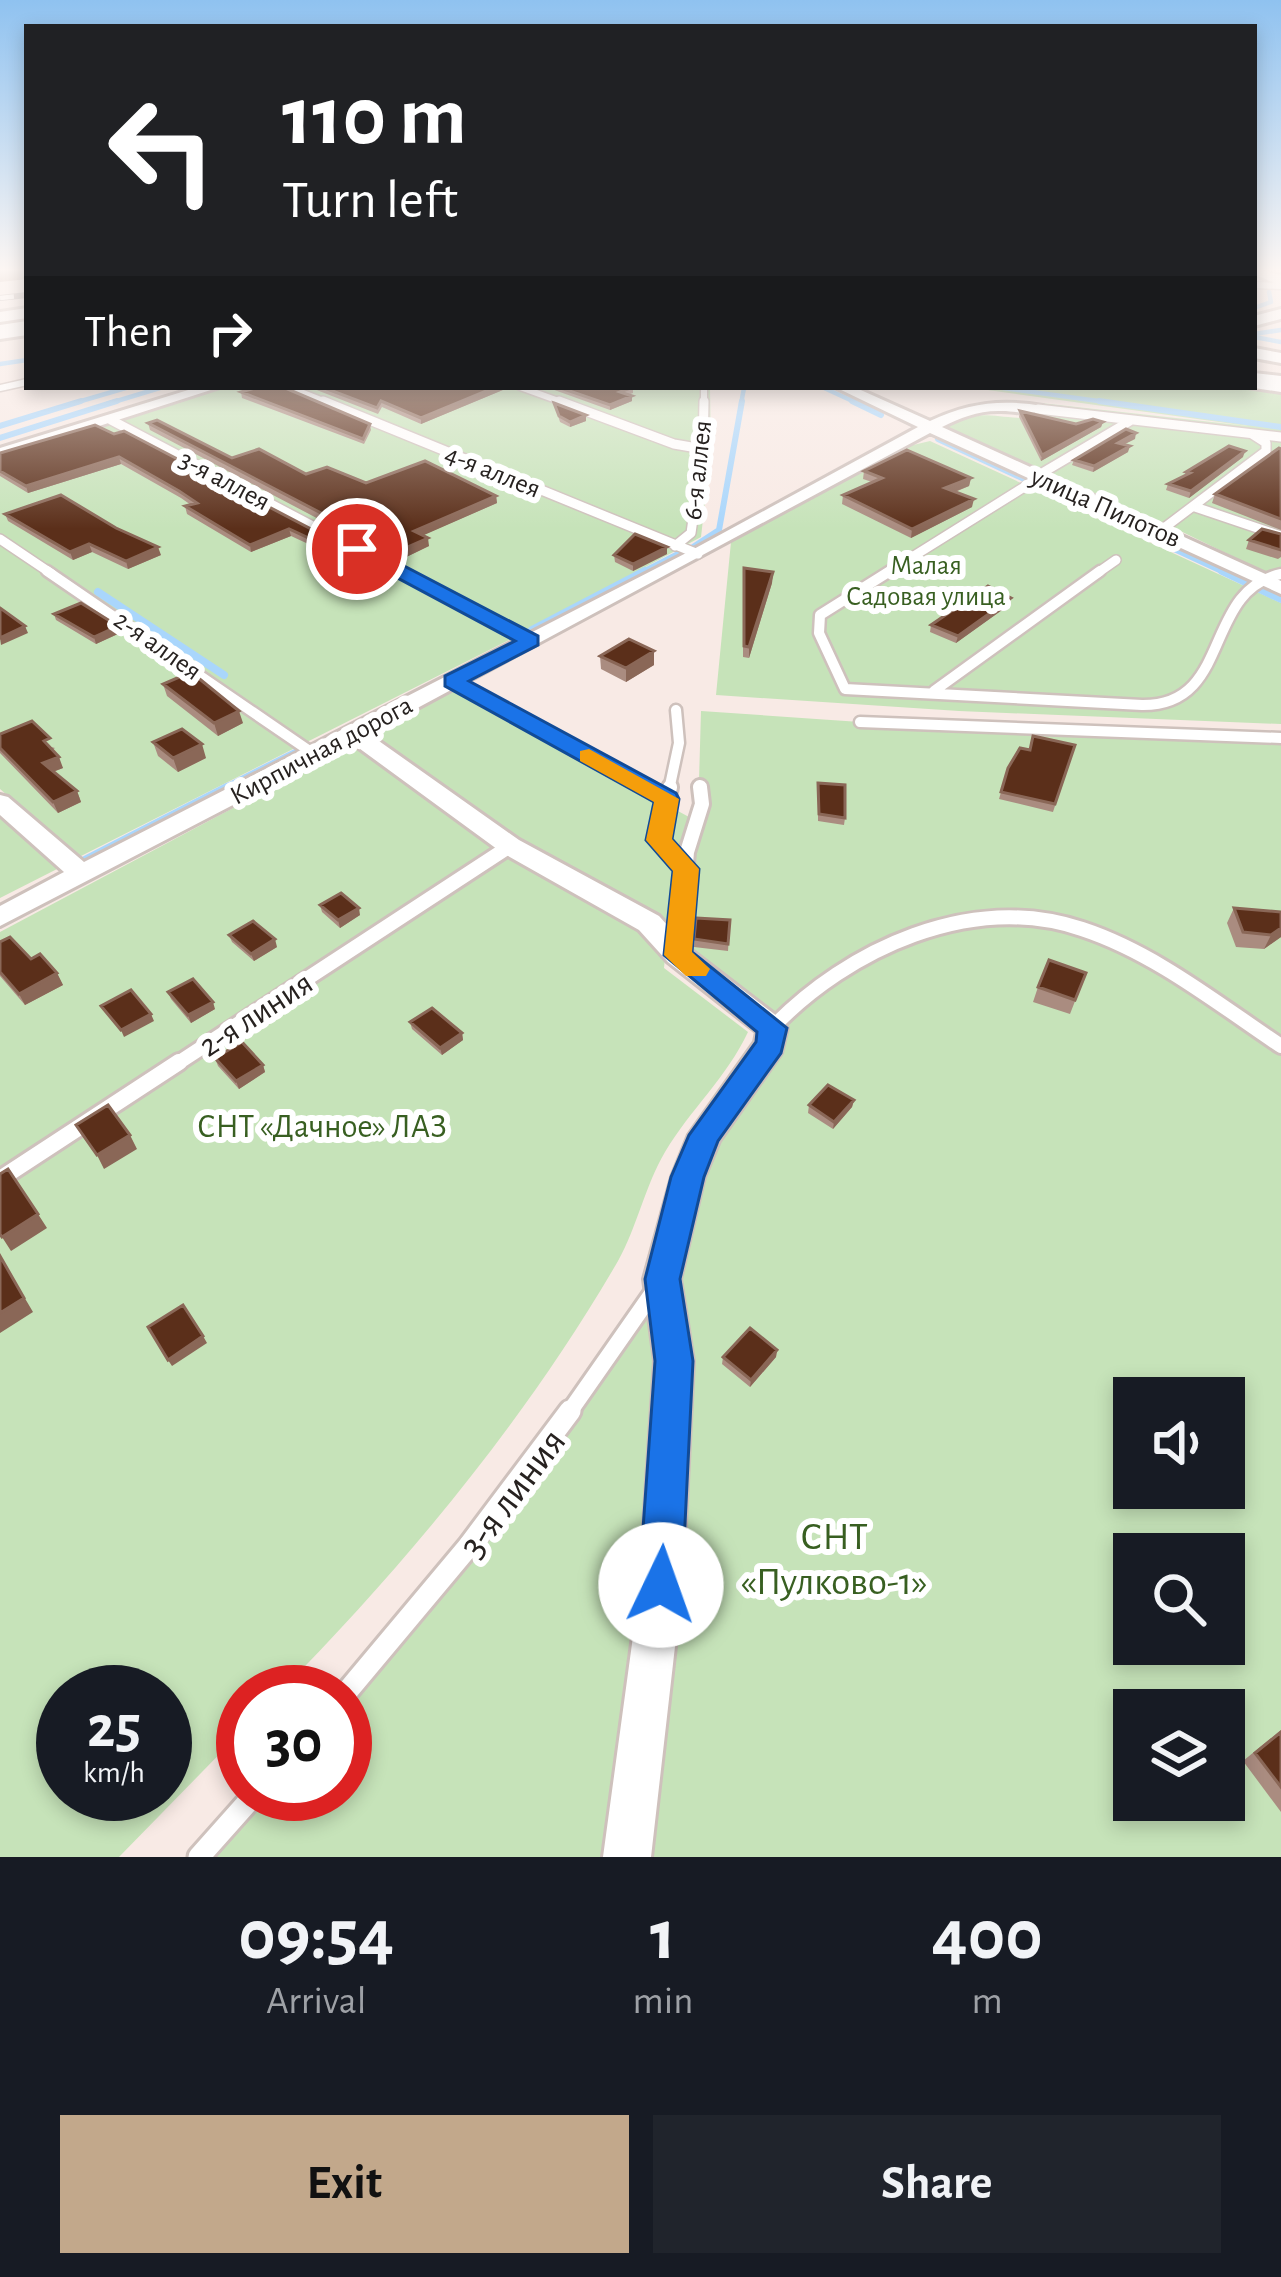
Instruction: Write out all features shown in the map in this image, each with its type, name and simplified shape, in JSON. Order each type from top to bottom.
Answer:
[{"type":"street","points":[[0,453],[204,390]]},
{"type":"street","name":"улица Пилотов","points":[[849,390],[1036,481],[1160,531],[1281,588]]},
{"type":"street","name":"Кирпичная дорога","points":[[0,917],[698,554],[960,412],[996,406],[1039,410]]},
{"type":"street","points":[[354,734],[510,846],[650,923],[678,955],[772,1028],[770,1045],[705,1135],[688,1177],[662,1279],[674,1361],[661,1585],[627,1857]]},
{"type":"street","points":[[0,802],[82,874]]},
{"type":"lane","name":"4-я аллея","points":[[295,390],[698,554]]},
{"type":"lane","points":[[528,390],[703,449]]},
{"type":"lane","name":"6-я аллея","points":[[675,545],[691,533],[703,449],[704,390]]},
{"type":"lane","points":[[1039,410],[1281,437]]},
{"type":"lane","name":"3-я аллея","points":[[111,420],[531,641]]},
{"type":"lane","points":[[1132,420],[820,615],[819,633],[844,689],[1142,705],[1177,702],[1192,690],[1240,600],[1260,578],[1281,574]]},
{"type":"lane","points":[[1252,434],[1281,448]]},
{"type":"lane","points":[[1160,531],[1266,451],[1266,443]]},
{"type":"lane","points":[[1195,507],[1281,536]]},
{"type":"lane","name":"2-я аллея","points":[[0,539],[314,754]]},
{"type":"lane","points":[[934,691],[1116,560]]},
{"type":"lane","points":[[453,681],[667,799]]},
{"type":"lane","points":[[676,710],[679,743],[659,840],[686,869]]},
{"type":"lane","points":[[860,722],[1281,738]]},
{"type":"lane","points":[[678,955],[686,869],[702,804],[700,786]]},
{"type":"lane","name":"2-я линия","points":[[0,1179],[510,846]]},
{"type":"lane","points":[[772,1028],[795,1001],[839,968],[894,938],[972,923],[1026,920],[1061,923],[1111,940],[1281,1046]]},
{"type":"lane","name":"3-я линия","points":[[371,1665],[425,1605],[510,1494],[662,1279]]},
{"type":"lane","points":[[199,1857],[232,1821]]},
{"type":"green space","points":[[215,390],[710,390],[711,449],[701,537],[519,635],[79,857],[0,789],[0,456]]},
{"type":"green space","points":[[988,390],[1281,392],[1281,580],[943,427],[977,416],[1032,418],[1041,403],[1248,426]]},
{"type":"green space","name":"Малая Садовая улица","points":[[930,441],[1281,603],[1281,724],[716,695],[731,542],[909,446]]},
{"type":"green space","name":"СНТ «Дачное» ЛАЗ","points":[[455,690],[689,817],[674,869],[664,968],[748,1032],[665,1152],[618,1261],[583,1319],[505,1432],[419,1540],[305,1665],[216,1665],[216,1758],[192,1782],[192,1665],[36,1665],[36,1821],[154,1821],[119,1857],[0,1857],[0,932]]},
{"type":"green space","name":"СНТ «Пулково-1»","points":[[701,711],[1281,738],[1281,1857],[199,1857],[231,1821],[372,1821],[372,1665],[367,1665],[662,1279],[688,1177],[770,1045],[678,955],[698,816]]},
{"type":"green space","points":[[0,813],[61,867],[0,898]]},
{"type":"building","points":[[290,390],[370,424],[363,439],[241,392]]},
{"type":"building","points":[[330,390],[489,390],[421,418],[381,401],[377,408]]},
{"type":"building","points":[[567,390],[625,390],[620,392],[632,396],[610,405]]},
{"type":"building","points":[[554,403],[586,415],[570,422],[559,416]]},
{"type":"building","points":[[1020,411],[1076,424],[1093,419],[1103,422],[1042,455]]},
{"type":"building","points":[[157,420],[232,458],[259,449],[306,474],[327,467],[366,483],[425,461],[496,496],[414,531],[428,538],[396,552],[148,423]]},
{"type":"building","points":[[95,425],[114,434],[124,431],[376,563],[369,566],[289,529],[250,545],[185,506],[197,503],[119,457],[26,486],[0,471],[0,453]]},
{"type":"building","points":[[1126,429],[1136,433],[1118,443],[1130,446],[1094,466],[1074,460]]},
{"type":"building","points":[[1229,446],[1245,451],[1191,491],[1168,484],[1190,473],[1186,472]]},
{"type":"building","points":[[1279,448],[1281,519],[1215,494]]},
{"type":"building","points":[[907,450],[971,478],[945,488],[974,499],[912,529],[843,495],[882,478],[864,471]]},
{"type":"building","points":[[61,495],[158,547],[126,561],[89,544],[70,552],[5,514]]},
{"type":"building","points":[[1262,529],[1281,534],[1281,550],[1249,540]]},
{"type":"building","points":[[635,534],[667,547],[633,564],[614,555]]},
{"type":"building","points":[[744,568],[773,572],[749,647],[744,646]]},
{"type":"building","points":[[988,586],[1011,598],[958,636],[931,625]]},
{"type":"building","points":[[81,603],[118,626],[94,637],[54,614]]},
{"type":"building","points":[[0,608],[25,626],[0,638]]},
{"type":"building","points":[[629,639],[654,651],[626,668],[600,656]]},
{"type":"building","points":[[191,672],[239,711],[214,723],[163,684]]},
{"type":"building","points":[[32,721],[50,738],[44,741],[59,757],[43,763],[77,791],[53,802],[0,748],[0,734]]},
{"type":"building","points":[[182,729],[202,744],[173,758],[153,742]]},
{"type":"building","points":[[1033,736],[1075,745],[1055,804],[1001,792],[1008,768],[1020,748],[1030,750]]},
{"type":"building","points":[[818,783],[845,785],[845,818],[819,814]]},
{"type":"building","points":[[341,893],[359,908],[338,920],[320,905]]},
{"type":"building","points":[[1234,908],[1281,912],[1281,928],[1271,935],[1243,932]]},
{"type":"building","points":[[696,918],[730,920],[728,944],[694,939]]},
{"type":"building","points":[[253,921],[275,939],[251,954],[229,935]]},
{"type":"building","points":[[10,937],[31,959],[40,954],[57,973],[19,994],[0,972],[0,942]]},
{"type":"building","points":[[1049,960],[1086,973],[1075,1000],[1038,987]]},
{"type":"building","points":[[193,979],[213,1002],[188,1015],[168,992]]},
{"type":"building","points":[[131,990],[151,1014],[121,1030],[101,1006]]},
{"type":"building","points":[[432,1008],[462,1033],[440,1048],[410,1022]]},
{"type":"building","points":[[242,1042],[263,1065],[236,1081],[215,1058]]},
{"type":"building","points":[[828,1085],[854,1100],[834,1122],[809,1105]]},
{"type":"building","points":[[108,1105],[130,1135],[97,1155],[76,1125]]},
{"type":"building","points":[[8,1169],[38,1214],[2,1237],[0,1174]]},
{"type":"building","points":[[0,1256],[24,1298],[0,1313]]},
{"type":"building","points":[[183,1305],[203,1336],[168,1360],[148,1327]]},
{"type":"building","points":[[750,1328],[777,1350],[751,1380],[723,1357]]},
{"type":"building","points":[[1281,1732],[1281,1787],[1255,1753]]},
{"type":"waterway","points":[[0,364],[24,360]]},
{"type":"waterway","points":[[77,402],[119,390]]},
{"type":"waterway","points":[[107,404],[153,390]]},
{"type":"waterway","points":[[741,404],[744,390]]},
{"type":"waterway","points":[[829,390],[859,404]]},
{"type":"waterway","points":[[1018,390],[1120,404]]},
{"type":"waterway","points":[[77,402],[81,401]]},
{"type":"waterway","points":[[0,438],[117,401]]},
{"type":"waterway","points":[[693,547],[719,530],[742,401]]},
{"type":"waterway","points":[[852,401],[881,415]]},
{"type":"waterway","points":[[1099,401],[1120,404]]},
{"type":"waterway","points":[[0,426],[77,402]]},
{"type":"waterway","points":[[71,404],[77,402]]},
{"type":"waterway","points":[[1120,404],[1281,427]]},
{"type":"waterway","points":[[938,439],[1228,574]]},
{"type":"waterway","points":[[639,574],[682,552]]},
{"type":"waterway","points":[[532,630],[645,571]]},
{"type":"waterway","points":[[1222,571],[1281,599]]},
{"type":"waterway","points":[[98,592],[224,675]]},
{"type":"waterway","points":[[222,790],[301,750]]},
{"type":"waterway","points":[[82,862],[228,787]]},
{"type":"slow traffic","points":[[589,756],[667,799],[659,840],[686,869],[678,955],[696,969]]},
{"type":"route","points":[[357,549],[531,641],[453,681],[667,799],[659,840],[686,869],[678,955],[772,1028],[770,1045],[705,1135],[688,1177],[662,1279],[674,1361],[661,1585]]}]
